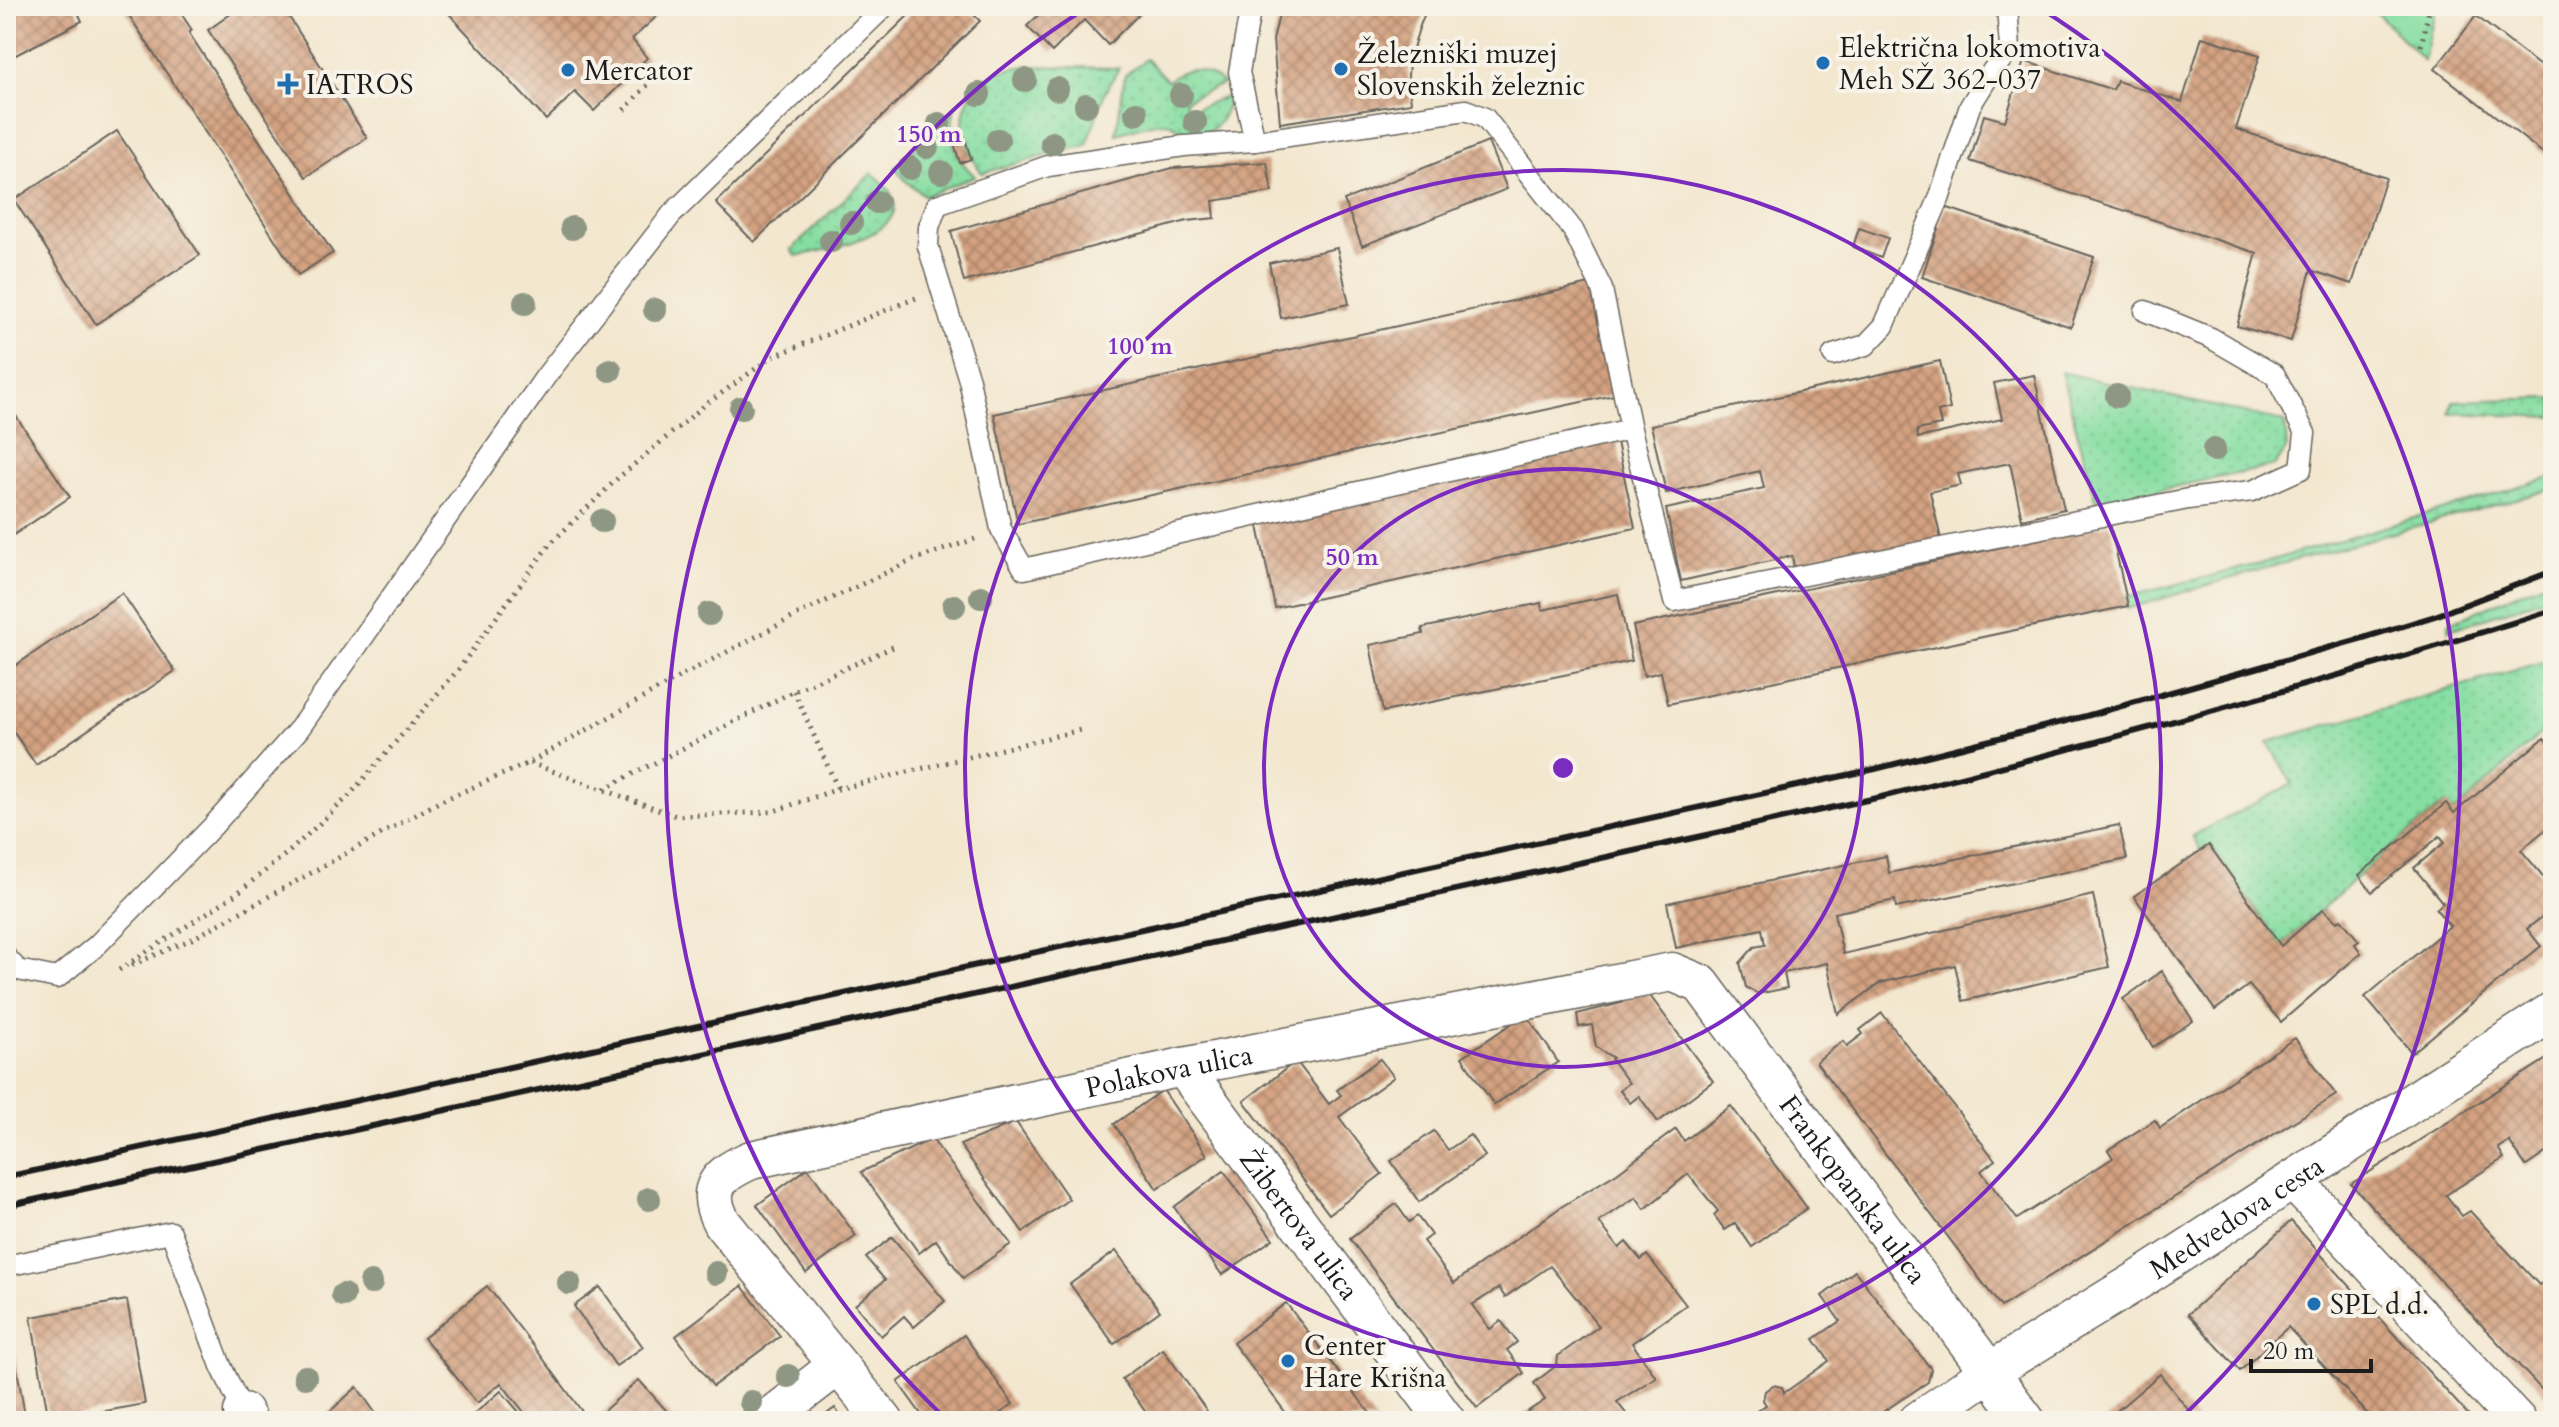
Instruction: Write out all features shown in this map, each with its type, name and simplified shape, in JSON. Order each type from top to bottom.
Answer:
[{"type":"street","name":"Polakova ulica","points":[[837,1366],[722,1223],[714,1208],[713,1190],[724,1173],[751,1160],[1183,1067],[1672,972]]},
{"type":"street","name":"Frankopanska ulica","points":[[1672,972],[1701,984],[2026,1421]]},
{"type":"street","name":"Medvedova cesta","points":[[1918,1421],[1989,1372],[2142,1278],[2553,1011]]},
{"type":"street","name":"Žibertova ulica","points":[[1183,1067],[1446,1421]]},
{"type":"street","points":[[2293,1180],[2517,1421]]},
{"type":"street","points":[[766,1421],[837,1366],[884,1421]]},
{"type":"lane","points":[[6,957],[18,970],[57,978],[96,946],[213,826],[299,729],[546,376],[672,214],[885,6]]},
{"type":"lane","points":[[1251,6],[1239,72],[1255,141]]},
{"type":"lane","points":[[1833,355],[1866,345],[1884,326],[1939,199],[1970,106],[2010,49],[2007,6]]},
{"type":"lane","points":[[1631,429],[1024,569],[1001,529],[969,380],[928,246],[929,227],[937,205],[952,197],[1048,166],[1184,146],[1255,141],[1466,110],[1485,118],[1573,230],[1602,289],[1631,429],[1674,601],[2188,499],[2252,491],[2301,469],[2305,433],[2275,375],[2211,338],[2145,311]]},
{"type":"lane","points":[[6,1266],[171,1232],[221,1366],[246,1417]]},
{"type":"path","points":[[2421,46],[2430,6]]},
{"type":"path","points":[[2548,6],[2553,10]]},
{"type":"path","points":[[624,110],[656,76]]},
{"type":"path","points":[[941,288],[772,357],[683,423],[618,478],[549,545],[458,670],[348,797],[291,850],[236,894],[118,971],[192,939],[439,802],[529,763],[683,675],[805,611],[913,560],[1001,529]]},
{"type":"path","points":[[603,789],[794,691],[893,647]]},
{"type":"path","points":[[794,691],[838,789]]},
{"type":"path","points":[[529,763],[676,816],[771,812],[838,789],[1080,730]]},
{"type":"green space","points":[[2370,6],[2436,6],[2424,61]]},
{"type":"green space","points":[[1146,59],[1168,81],[1181,72],[1196,70],[1224,84],[1185,100],[1189,111],[1228,96],[1225,111],[1217,125],[1197,135],[1186,133],[1166,122],[1116,134],[1125,75]]},
{"type":"green space","points":[[1028,66],[1119,68],[1105,92],[1087,145],[982,173],[970,154],[964,136],[963,118],[967,102],[976,88],[989,77]]},
{"type":"green space","points":[[954,110],[954,146],[961,161],[975,176],[925,196],[895,168]]},
{"type":"green space","points":[[872,173],[890,192],[894,208],[888,221],[855,241],[795,256],[791,250]]},
{"type":"green space","points":[[2061,372],[2285,422],[2287,449],[2274,466],[2097,503]]},
{"type":"green space","points":[[2553,398],[2553,417],[2450,413],[2453,401]]},
{"type":"green space","points":[[2553,477],[2553,489],[2127,609],[2126,597],[2266,562]]},
{"type":"green space","points":[[2553,578],[2553,595],[2449,630],[2449,623]]},
{"type":"green space","points":[[2553,659],[2553,722],[2454,813],[2445,803],[2281,946],[2210,845],[2201,851],[2192,836],[2292,784],[2268,742]]},
{"type":"building","points":[[6,6],[75,6],[82,21],[6,60]]},
{"type":"building","points":[[123,6],[176,6],[192,30],[189,33],[333,253],[298,275]]},
{"type":"building","name":"IATROS","points":[[242,6],[282,6],[367,138],[306,177],[208,30]]},
{"type":"building","name":"Mercator","points":[[442,6],[668,6],[632,39],[647,58],[594,111],[575,92],[546,120]]},
{"type":"building","points":[[918,6],[965,6],[980,21],[754,242],[716,203]]},
{"type":"building","points":[[1048,6],[1147,6],[1108,45],[1084,20],[1052,52],[1027,26]]},
{"type":"building","name":"Železniški muzej Slovenskih železnic","points":[[1281,6],[1428,6],[1409,63],[1411,103],[1280,123],[1273,40]]},
{"type":"building","points":[[2476,16],[2553,76],[2553,161],[2435,69]]},
{"type":"building","points":[[2202,37],[2260,55],[2236,129],[2386,178],[2352,284],[2311,270],[2291,341],[2237,326],[2257,253],[1970,161],[1984,115],[2005,121],[2024,61],[2113,90],[2117,81],[2182,102]]},
{"type":"building","points":[[117,131],[200,255],[96,324],[14,200]]},
{"type":"building","points":[[964,135],[971,159],[960,163],[952,137]]},
{"type":"building","points":[[1488,142],[1507,189],[1362,246],[1344,200]]},
{"type":"building","points":[[1267,162],[1272,192],[1213,201],[1215,218],[1187,221],[964,282],[951,231],[1172,168]]},
{"type":"building","points":[[1945,207],[2094,257],[2071,327],[1922,277]]},
{"type":"building","points":[[1859,228],[1888,238],[1881,258],[1853,247]]},
{"type":"building","points":[[1337,248],[1349,304],[1281,318],[1269,263]]},
{"type":"building","points":[[1590,284],[1614,395],[1018,524],[994,414]]},
{"type":"building","points":[[1940,361],[1950,409],[1938,412],[1941,425],[1917,430],[1918,438],[2002,419],[1994,383],[2034,375],[2064,509],[2022,519],[2010,463],[1958,474],[1961,485],[1930,492],[1941,539],[1795,572],[1792,556],[1681,581],[1666,509],[1764,488],[1760,471],[1666,493],[1651,425]]},
{"type":"building","points":[[16,416],[70,497],[6,540],[6,422]]},
{"type":"building","points":[[1617,442],[1635,528],[1275,608],[1257,521]]},
{"type":"building","points":[[2110,524],[2128,606],[1668,704],[1661,672],[1644,676],[1633,626]]},
{"type":"building","points":[[122,593],[175,671],[36,765],[6,721],[6,672]]},
{"type":"building","points":[[1618,594],[1632,661],[1383,712],[1370,645],[1423,634],[1422,628],[1541,603],[1542,610]]},
{"type":"building","points":[[2544,738],[2553,748],[2553,823],[2521,850],[2553,888],[2553,908],[2527,929],[2541,946],[2412,1053],[2365,997],[2450,926],[2436,909],[2443,903],[2414,868],[2445,842],[2440,836],[2372,892],[2359,875],[2446,803],[2454,813]]},
{"type":"building","points":[[2119,825],[2127,859],[1896,908],[1895,900],[1834,913],[1843,954],[2093,895],[2109,967],[1963,1001],[1955,965],[1880,983],[1838,1014],[1827,963],[1784,973],[1787,988],[1758,994],[1746,987],[1740,963],[1754,947],[1765,945],[1762,929],[1676,948],[1667,903],[1886,856],[1889,873]]},
{"type":"building","points":[[2209,845],[2281,946],[2323,909],[2337,922],[2341,919],[2359,941],[2355,944],[2361,953],[2281,1022],[2249,985],[2215,1010],[2134,896]]},
{"type":"building","points":[[2162,971],[2193,1021],[2153,1047],[2123,999]]},
{"type":"building","points":[[1648,993],[1713,1081],[1658,1122],[1639,1096],[1630,1103],[1620,1090],[1629,1083],[1613,1058],[1596,1047],[1592,1025],[1579,1027],[1577,1014],[1621,1003],[1633,994]]},
{"type":"building","points":[[1882,1013],[1995,1160],[1981,1171],[2017,1219],[2113,1158],[2108,1150],[2155,1120],[2160,1128],[2295,1038],[2336,1095],[2001,1307],[1816,1062],[1843,1041],[1847,1046],[1863,1034],[1860,1030]]},
{"type":"building","points":[[1526,1014],[1558,1062],[1494,1105],[1462,1057]]},
{"type":"building","points":[[2553,1055],[2553,1148],[2526,1166],[2509,1141],[2498,1148],[2504,1158],[2446,1195],[2462,1216],[2470,1211],[2539,1285],[2543,1282],[2553,1293],[2553,1402],[2351,1184]]},
{"type":"building","points":[[1380,1059],[1394,1077],[1339,1117],[1382,1174],[1329,1214],[1244,1101],[1296,1061],[1329,1104],[1341,1095],[1337,1090]]},
{"type":"building","points":[[1163,1090],[1207,1155],[1157,1189],[1114,1124]]},
{"type":"building","points":[[1731,1106],[1807,1208],[1752,1247],[1735,1223],[1725,1230],[1714,1215],[1718,1211],[1688,1174],[1645,1209],[1636,1197],[1599,1222],[1619,1248],[1626,1242],[1641,1260],[1647,1255],[1686,1305],[1632,1343],[1656,1377],[1617,1402],[1632,1421],[1598,1421],[1595,1418],[1590,1421],[1525,1421],[1521,1416],[1545,1400],[1534,1383],[1557,1365],[1558,1356],[1599,1326],[1550,1266],[1505,1297],[1499,1288],[1472,1305],[1490,1329],[1501,1321],[1517,1342],[1507,1350],[1524,1373],[1477,1408],[1350,1239],[1396,1204],[1409,1222],[1417,1216],[1431,1235],[1423,1241],[1454,1283],[1561,1207],[1617,1173],[1676,1129],[1684,1141]]},
{"type":"building","points":[[1016,1122],[1069,1199],[1023,1232],[960,1145]]},
{"type":"building","points":[[1434,1131],[1448,1150],[1470,1135],[1485,1156],[1419,1202],[1391,1161]]},
{"type":"building","points":[[932,1139],[1011,1244],[963,1278],[936,1240],[919,1253],[861,1172]]},
{"type":"building","points":[[808,1168],[856,1236],[806,1273],[757,1205]]},
{"type":"building","points":[[1224,1171],[1273,1239],[1222,1275],[1174,1207]]},
{"type":"building","points":[[2291,1221],[2474,1421],[2374,1421],[2288,1327],[2240,1371],[2188,1314]]},
{"type":"building","points":[[892,1237],[945,1301],[914,1327],[904,1316],[881,1336],[855,1305],[885,1280],[866,1258]]},
{"type":"building","points":[[1116,1251],[1160,1311],[1114,1344],[1070,1284]]},
{"type":"building","points":[[1855,1271],[1931,1369],[1928,1382],[1869,1421],[1741,1421],[1766,1405],[1763,1400],[1765,1391],[1773,1385],[1782,1387],[1784,1393],[1829,1361],[1814,1339],[1840,1321],[1822,1296]]},
{"type":"building","points":[[487,1286],[589,1421],[531,1421],[501,1383],[477,1403],[424,1338]]},
{"type":"building","points":[[742,1286],[780,1336],[713,1386],[676,1336]]},
{"type":"building","points":[[600,1287],[643,1347],[616,1366],[574,1306]]},
{"type":"building","points":[[127,1300],[145,1404],[49,1421],[31,1317]]},
{"type":"building","name":"Center Hare Krišna","points":[[1286,1303],[1376,1421],[1292,1421],[1233,1343]]},
{"type":"building","points":[[8,1317],[26,1421],[6,1421]]},
{"type":"building","points":[[964,1335],[1013,1404],[990,1421],[926,1421],[898,1382]]},
{"type":"building","points":[[1163,1349],[1214,1421],[1152,1421],[1122,1379]]},
{"type":"building","points":[[2160,1374],[2197,1421],[2105,1421]]},
{"type":"building","points":[[639,1380],[673,1418],[670,1421],[592,1421]]},
{"type":"building","points":[[357,1387],[381,1421],[319,1421]]},
{"type":"building","points":[[501,1391],[525,1419],[466,1421]]},
{"type":"building","points":[[835,1408],[844,1421],[817,1421]]},
{"type":"railway","points":[[6,1177],[1875,769],[2086,716],[2363,638],[2435,616],[2553,571]]},
{"type":"railway","points":[[6,1206],[1881,797],[2218,709],[2553,610]]},
{"type":"place","name":"Električna lokomotiva Meh SŽ 362-037","points":[[1823,63]]},
{"type":"place","name":"Železniški muzej Slovenskih železnic","points":[[1341,69]]},
{"type":"place","name":"Mercator","points":[[568,70]]},
{"type":"place","name":"IATROS","points":[[288,84]]},
{"type":"place","name":"SPL d.d.","points":[[2314,1304]]},
{"type":"place","name":"Center Hare Krišna","points":[[1288,1361]]}]
